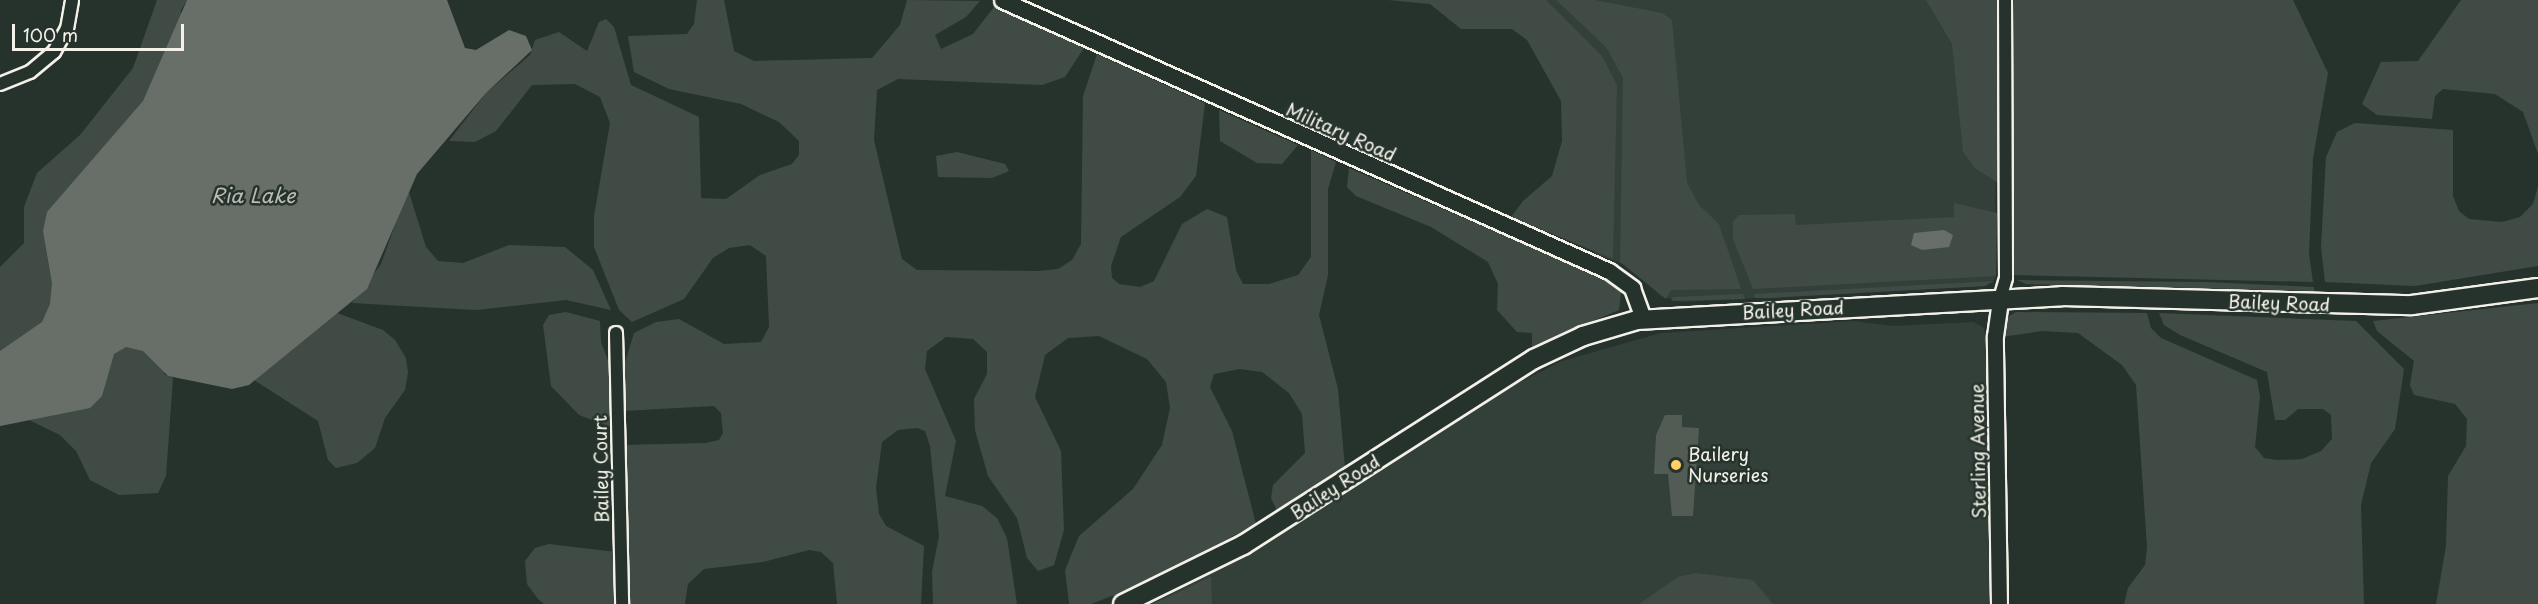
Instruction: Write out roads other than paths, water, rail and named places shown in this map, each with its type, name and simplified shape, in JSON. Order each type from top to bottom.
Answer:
[{"type":"main road","name":"Bailey Road","points":[[1123,604],[1243,545],[1534,359],[1588,334],[1644,319],[2000,298],[2400,306],[2538,288]]},
{"type":"street","points":[[0,84],[30,72],[54,52],[67,29],[72,0]]},
{"type":"street","name":"Military Road","points":[[1002,0],[1609,271],[1632,288],[1644,319]]},
{"type":"street","points":[[2000,298],[2006,278],[2006,0]]},
{"type":"street","name":"Sterling Avenue","points":[[1999,604],[1995,336],[2000,298]]},
{"type":"street","name":"Bailey Court","points":[[616,333],[622,604]]},
{"type":"water","name":"Ria Lake","points":[[187,0],[447,0],[465,48],[476,50],[509,30],[526,36],[532,50],[486,93],[417,174],[367,289],[249,385],[232,389],[168,376],[143,351],[126,347],[114,354],[102,396],[90,408],[0,426],[0,351],[42,322],[50,304],[52,283],[43,231],[47,212],[143,101]]},
{"type":"water","points":[[1944,230],[1953,235],[1949,247],[1922,250],[1911,245],[1914,233]]},
{"type":"place","name":"Bailery Nurseries","points":[[1676,465]]}]
